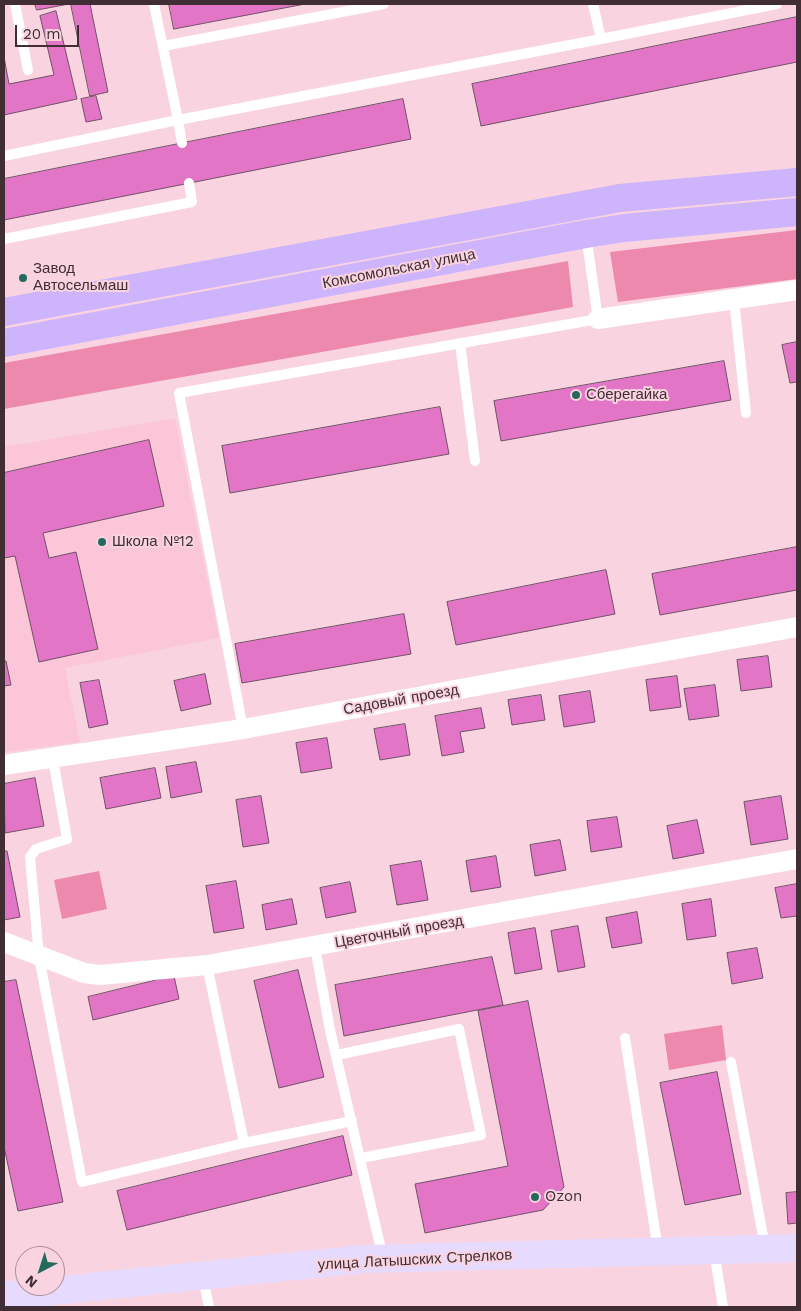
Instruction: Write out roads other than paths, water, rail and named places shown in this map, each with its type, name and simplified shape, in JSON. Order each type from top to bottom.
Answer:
[{"type":"main road","name":"Комсомольская улица","points":[[4,312],[620,198],[797,182]]},
{"type":"main road","name":"Комсомольская улица","points":[[4,344],[586,234],[624,228],[797,212]]},
{"type":"street","points":[[598,319],[797,290]]},
{"type":"street","name":"Садовый проезд","points":[[4,766],[243,729],[797,627]]},
{"type":"street","name":"Цветочный проезд","points":[[4,942],[84,973],[100,975],[207,965],[797,859]]},
{"type":"street","name":"улица Латышских Стрелков","points":[[4,1296],[383,1259],[797,1248]]},
{"type":"lane","points":[[15,4],[28,70]]},
{"type":"lane","points":[[154,4],[182,143]]},
{"type":"lane","points":[[163,46],[384,4]]},
{"type":"lane","points":[[593,4],[601,39]]},
{"type":"lane","points":[[4,156],[178,120],[777,4]]},
{"type":"lane","points":[[4,239],[192,202],[189,183]]},
{"type":"lane","points":[[243,729],[179,393],[598,319],[586,234]]},
{"type":"lane","points":[[734,299],[746,413]]},
{"type":"lane","points":[[460,343],[475,461]]},
{"type":"lane","points":[[53,759],[68,839],[36,849],[30,858],[39,957],[82,1182],[244,1143],[352,1121]]},
{"type":"lane","points":[[315,947],[330,1030],[338,1055],[383,1259]]},
{"type":"lane","points":[[207,965],[244,1143]]},
{"type":"lane","points":[[338,1055],[458,1029],[481,1135],[361,1158]]},
{"type":"lane","points":[[625,1038],[658,1251]]},
{"type":"lane","points":[[731,1062],[765,1248]]},
{"type":"lane","points":[[714,1250],[724,1307]]},
{"type":"lane","points":[[203,1277],[209,1307]]},
{"type":"place","name":"Завод Автосельмаш","points":[[23,278]]},
{"type":"place","name":"Сберегайка","points":[[576,395]]},
{"type":"place","name":"Школа №12","points":[[102,542]]},
{"type":"place","name":"Ozon","points":[[535,1197]]}]
